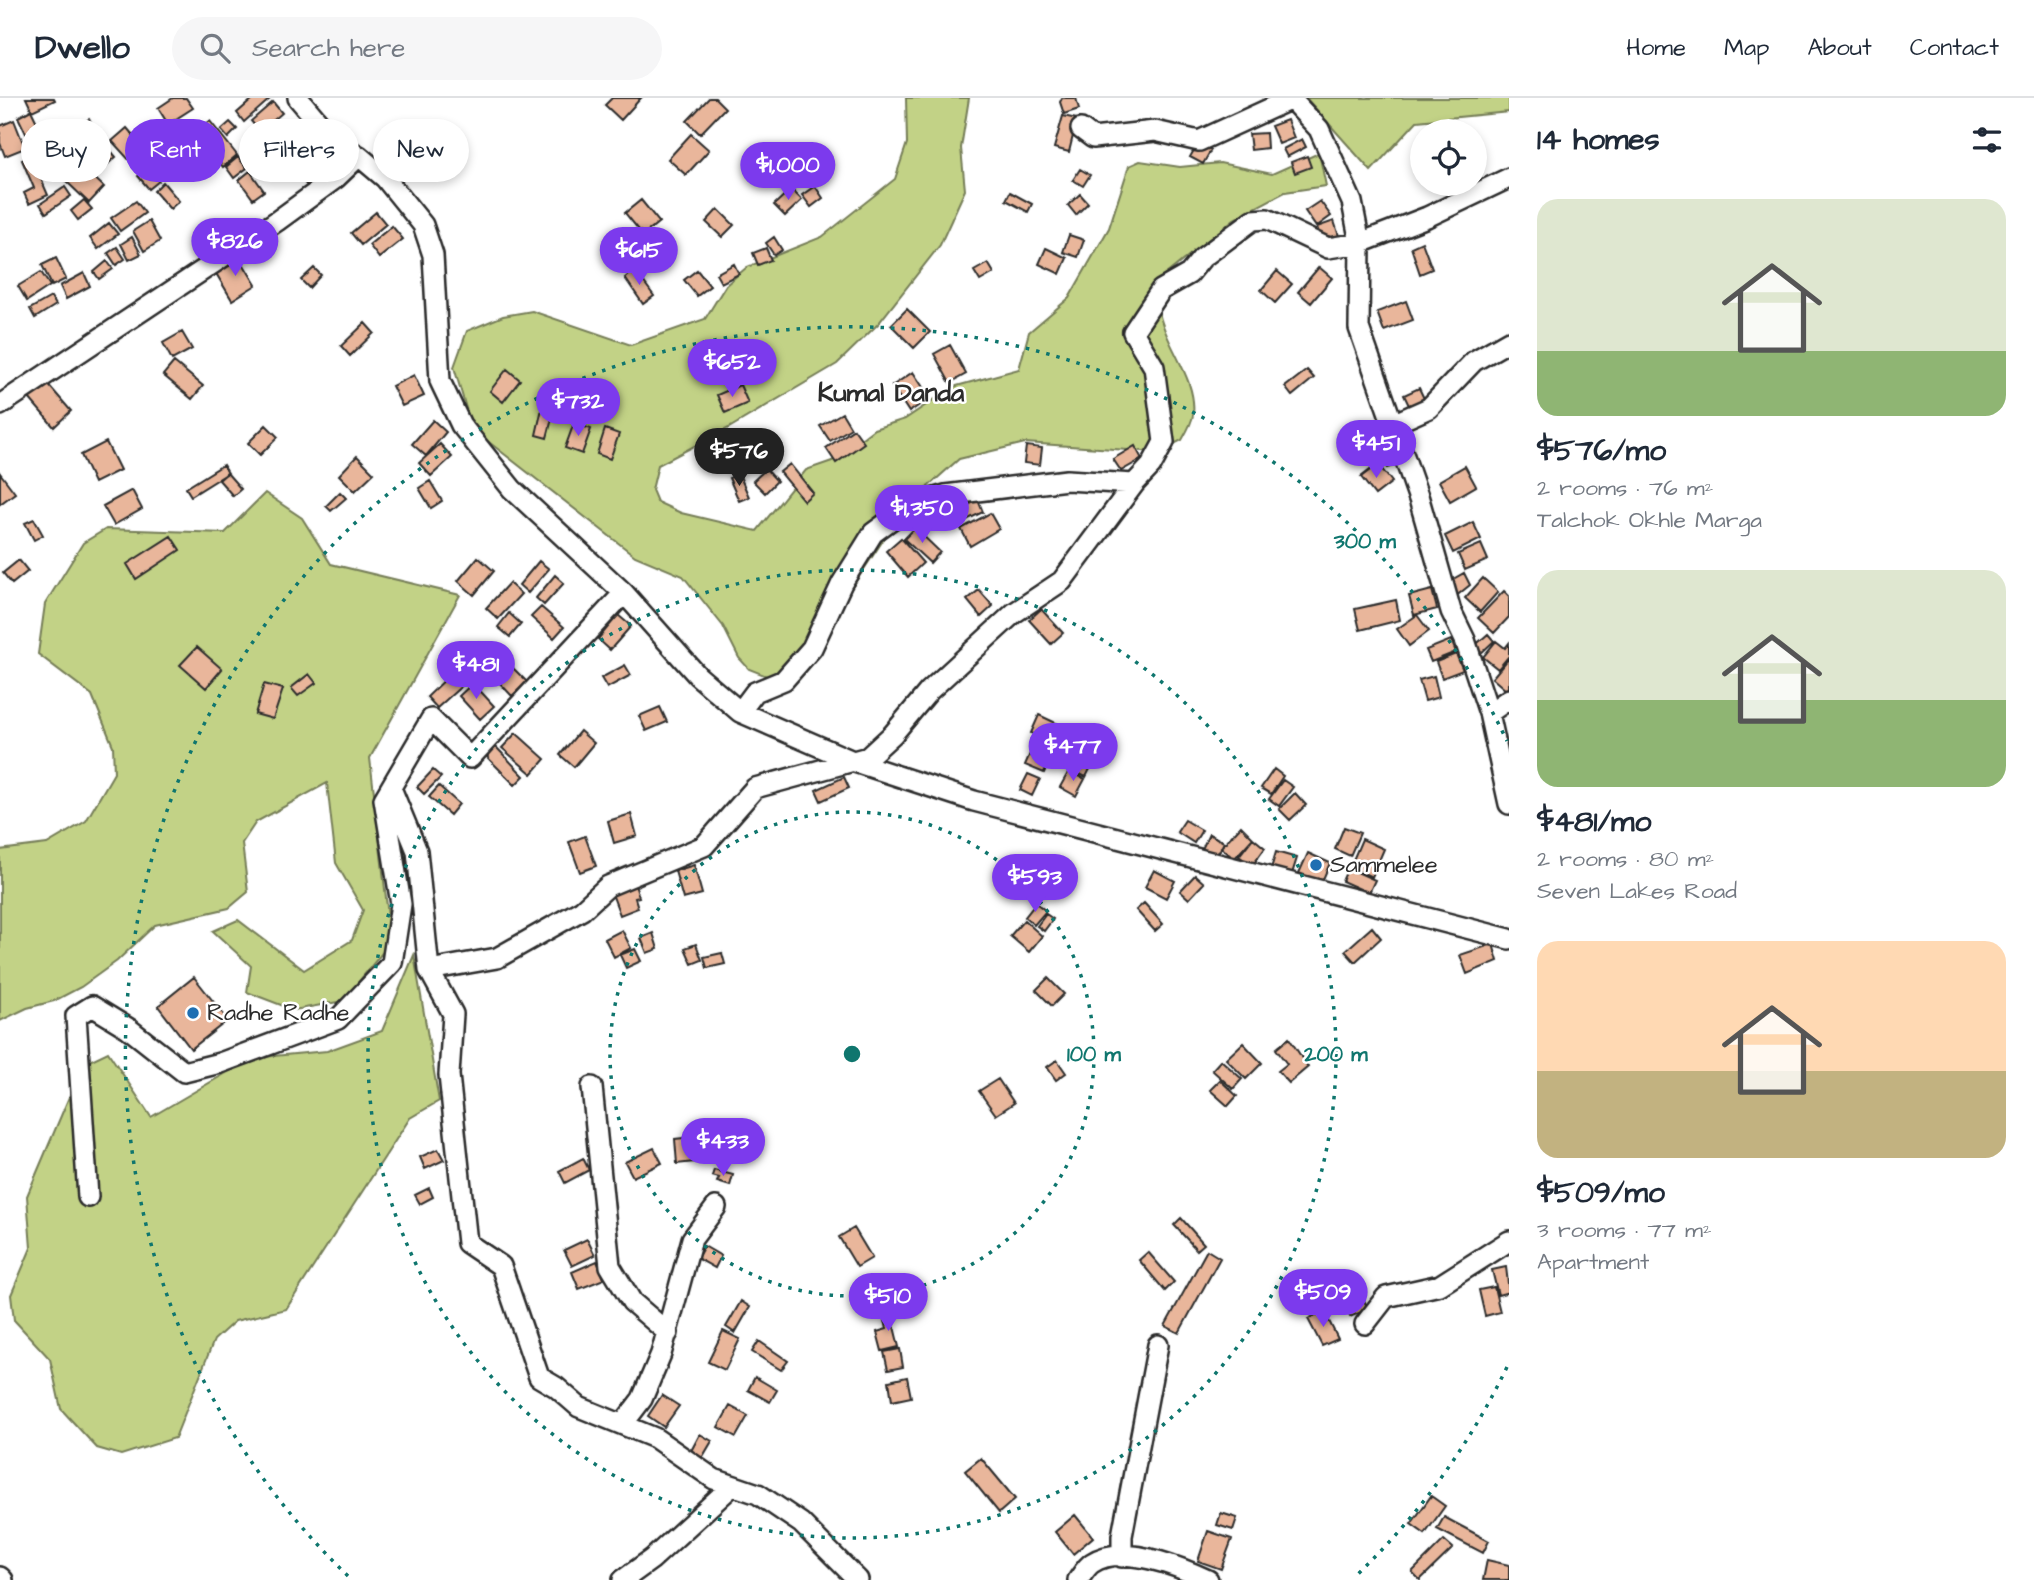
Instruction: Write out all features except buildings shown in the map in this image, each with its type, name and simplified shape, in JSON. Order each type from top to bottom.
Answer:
[{"type":"street","points":[[298,98],[315,119]]},
{"type":"street","points":[[1081,129],[1093,138],[1155,131],[1199,141],[1291,98],[1319,129],[1352,202],[1360,243],[1359,328],[1423,512],[1451,611],[1465,640],[1489,713],[1509,804]]},
{"type":"street","points":[[359,156],[385,178],[423,225],[433,255],[440,381],[461,425],[512,489],[624,593],[698,676],[740,712],[855,762],[974,801],[1509,939]]},
{"type":"street","points":[[429,970],[497,958],[582,909],[608,886],[704,846],[755,788],[855,762],[877,750],[929,691],[1014,614],[1062,581],[1134,484],[1151,466],[1164,442],[1154,367],[1133,332],[1161,290],[1189,274],[1202,258],[1253,220],[1267,219],[1328,248],[1360,243],[1509,178]]},
{"type":"street","points":[[0,405],[277,221],[331,182]]},
{"type":"street","points":[[1393,424],[1429,408],[1474,361],[1509,341]]},
{"type":"street","points":[[740,712],[755,692],[784,680],[812,648],[842,583],[873,533],[911,505],[945,495],[1067,480],[1134,484]]},
{"type":"street","points":[[89,1197],[76,1016],[92,1006],[128,1028],[184,1072],[220,1063],[338,1019],[392,963],[401,904],[384,799],[431,719],[470,758],[624,593]]},
{"type":"street","points":[[1489,713],[1509,699]]},
{"type":"street","points":[[391,789],[417,850],[429,970],[453,1014],[449,1075],[467,1243],[500,1266],[539,1377],[556,1387],[579,1407],[655,1438],[714,1479],[758,1494],[801,1523],[858,1580]]},
{"type":"street","points":[[592,1087],[610,1266],[632,1302],[667,1333]]},
{"type":"street","points":[[623,1424],[642,1399],[667,1333],[692,1239],[716,1206]]},
{"type":"street","points":[[1365,1324],[1387,1297],[1440,1285],[1509,1241]]},
{"type":"street","points":[[1122,1557],[1122,1536],[1158,1345]]},
{"type":"street","points":[[623,1580],[652,1559],[732,1486]]},
{"type":"street","points":[[1078,1580],[1097,1560],[1141,1556],[1179,1567],[1208,1580]]},
{"type":"green space","points":[[906,98],[969,98],[961,148],[965,190],[940,245],[878,324],[837,364],[729,428],[658,465],[652,490],[657,502],[681,513],[757,531],[806,470],[832,461],[874,429],[905,419],[953,387],[1019,369],[1029,332],[1069,298],[1109,228],[1129,166],[1140,161],[1180,167],[1220,163],[1272,174],[1319,153],[1326,186],[1285,192],[1234,219],[1165,275],[1159,293],[1159,310],[1192,397],[1193,415],[1182,440],[1158,452],[1025,443],[959,459],[905,507],[812,648],[772,678],[749,669],[739,658],[723,626],[683,576],[635,556],[472,429],[454,367],[467,331],[503,316],[532,311],[631,345],[705,319],[726,285],[747,267],[822,237],[895,179],[907,143]]},
{"type":"green space","points":[[1306,98],[1509,98],[1509,112],[1410,119],[1410,129],[1371,171]]},
{"type":"green space","points":[[265,493],[302,518],[331,564],[460,595],[370,758],[391,942],[343,1001],[294,1010],[247,992],[251,966],[213,931],[238,920],[304,970],[352,940],[363,910],[336,863],[327,783],[256,822],[242,843],[248,892],[229,908],[155,925],[117,961],[81,987],[54,1001],[27,1008],[0,1021],[0,850],[47,844],[86,821],[114,773],[113,746],[92,695],[38,654],[45,604],[83,543],[106,529],[225,533]]},
{"type":"green space","points":[[414,955],[439,1101],[410,1118],[286,1309],[235,1321],[214,1340],[175,1438],[121,1455],[97,1448],[61,1409],[50,1359],[14,1320],[11,1295],[31,1248],[27,1196],[83,1064],[108,1052],[151,1117],[252,1058],[327,1051],[382,1031]]},
{"type":"place","name":"Sammelee","points":[[1316,865]]},
{"type":"place","name":"Radhe Radhe","points":[[193,1013]]},
{"type":"district","name":"Kumal Danda","points":[[891,393]]}]
